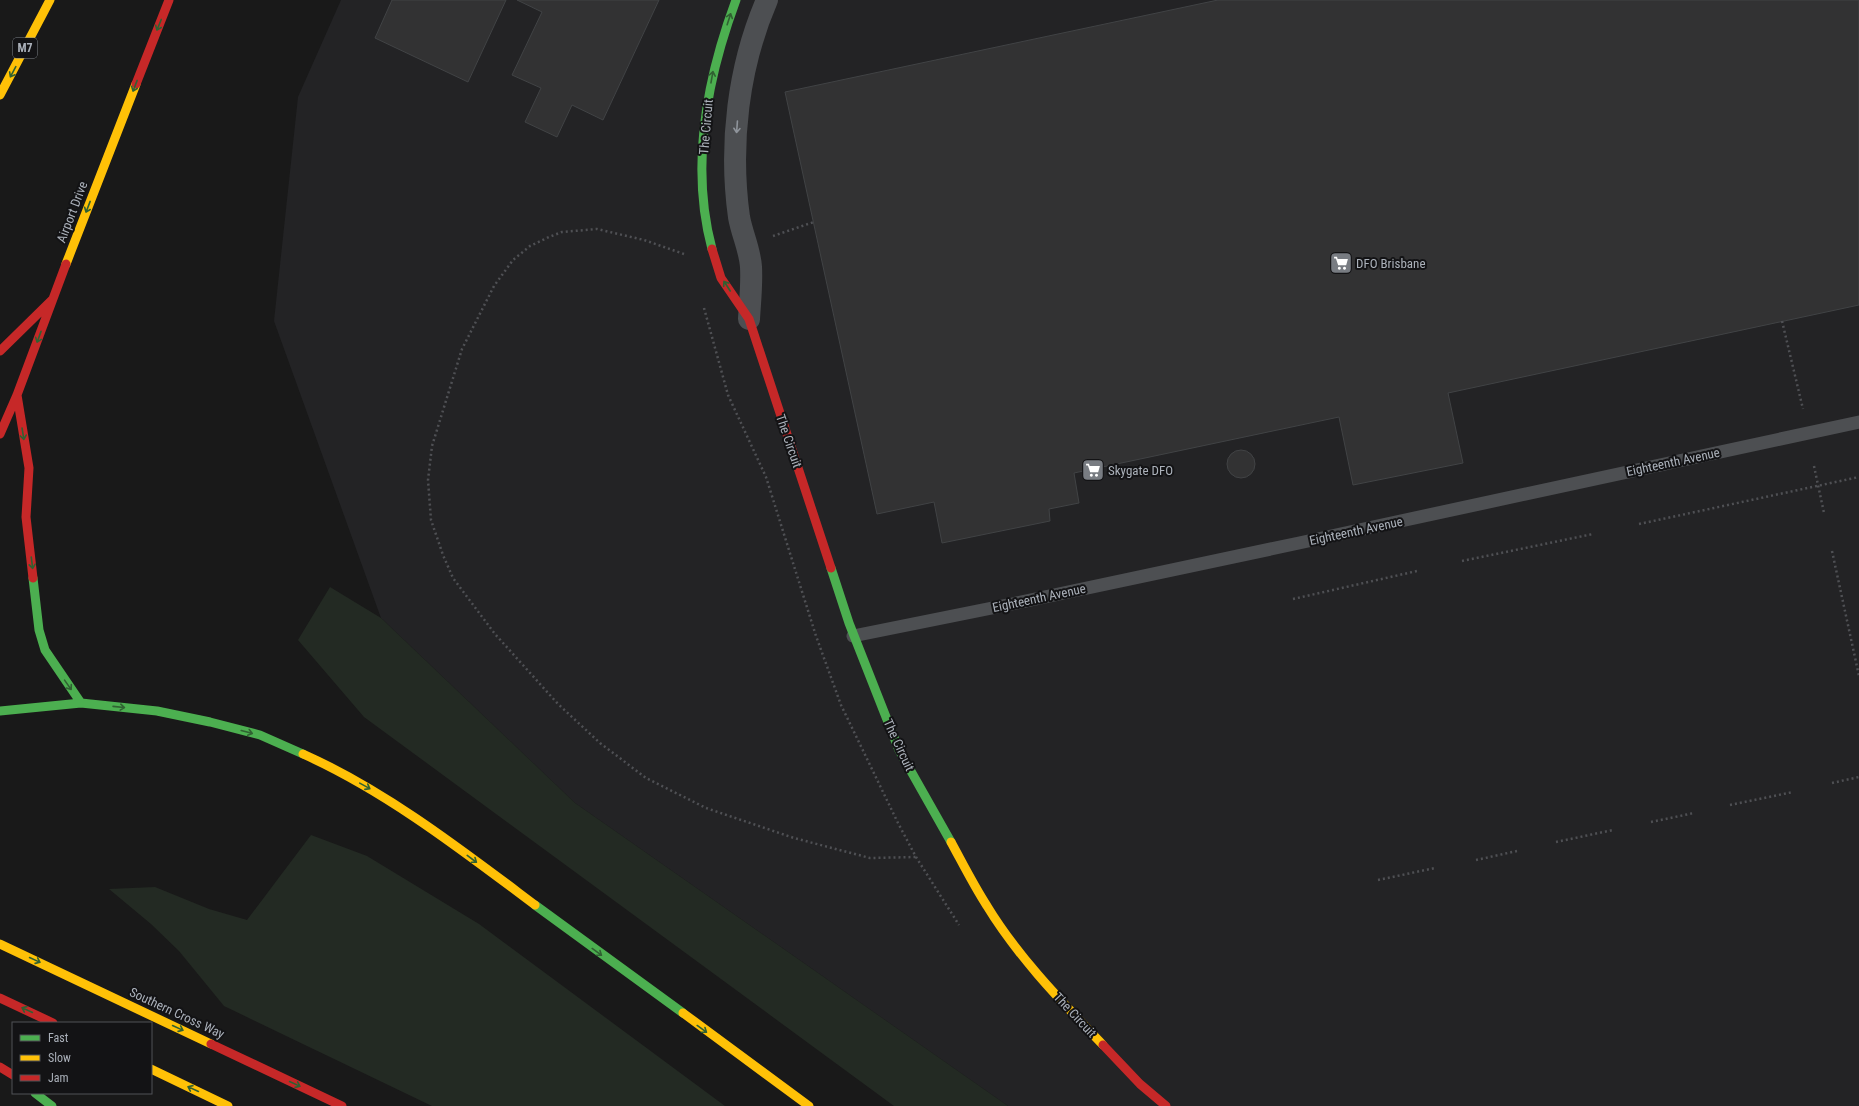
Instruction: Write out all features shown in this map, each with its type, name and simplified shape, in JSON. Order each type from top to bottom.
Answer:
[{"type":"main road","name":"M7","points":[[0,95],[50,0]]},
{"type":"main road","name":"Airport Drive","points":[[0,434],[17,395],[52,300],[169,0]]},
{"type":"main road","name":"The Circuit","points":[[736,0],[714,68],[704,131],[704,177],[708,225],[720,274],[749,319],[853,636],[899,750],[987,907],[1011,940],[1057,997],[1135,1078],[1166,1106]]},
{"type":"main road","points":[[0,351],[52,300]]},
{"type":"main road","points":[[17,395],[29,468],[26,517],[39,630],[45,650],[80,703]]},
{"type":"main road","points":[[0,711],[80,703],[157,711],[210,722],[260,735],[314,759],[367,787],[465,853],[809,1106]]},
{"type":"main road","name":"Southern Cross Way","points":[[0,944],[342,1106]]},
{"type":"main road","points":[[0,998],[51,1022]]},
{"type":"main road","points":[[0,1067],[12,1074]]},
{"type":"main road","points":[[152,1069],[228,1106]]},
{"type":"main road","points":[[36,1094],[52,1106]]},
{"type":"street","name":"The Circuit","points":[[749,319],[751,267],[739,218],[736,182],[736,141],[738,109],[744,78],[755,33],[767,0]]},
{"type":"lane","name":"Eighteenth Avenue","points":[[853,636],[1299,543],[1859,422]]},
{"type":"path","points":[[767,237],[814,222]]},
{"type":"path","points":[[690,256],[644,240],[597,229],[562,232],[530,246],[513,260],[494,286],[462,349],[432,446],[428,480],[431,520],[442,555],[454,578],[495,634],[553,698],[600,743],[646,778],[706,808],[794,838],[870,858],[916,857]]},
{"type":"path","points":[[1782,322],[1803,408]]},
{"type":"path","points":[[1814,466],[1824,513]]},
{"type":"path","points":[[1639,524],[1859,477]]},
{"type":"path","points":[[1462,561],[1593,534]]},
{"type":"path","points":[[1832,551],[1859,676]]},
{"type":"path","points":[[1293,599],[1417,571]]},
{"type":"path","points":[[1832,783],[1859,777]]},
{"type":"path","points":[[1730,805],[1793,792]]},
{"type":"path","points":[[1652,822],[1694,813]]},
{"type":"path","points":[[1556,842],[1613,830]]},
{"type":"path","points":[[1476,860],[1517,851]]},
{"type":"path","points":[[1378,880],[1435,868]]},
{"type":"shaded area","name":"Skygate DFO","points":[[341,0],[1859,0],[1859,1106],[1008,1106],[575,803],[381,618],[274,321],[298,97]]},
{"type":"shaded area","points":[[330,587],[381,618],[575,803],[1008,1106],[894,1106],[364,717],[298,640]]},
{"type":"shaded area","points":[[311,835],[367,856],[479,924],[725,1106],[432,1106],[224,1006],[179,951],[151,924],[109,889],[155,887],[209,909],[247,920]]},
{"type":"building","points":[[392,0],[506,0],[468,82],[375,38]]},
{"type":"building","points":[[517,0],[659,0],[603,120],[572,105],[557,137],[525,122],[541,88],[512,75],[542,12]]},
{"type":"building","name":"DFO Brisbane","points":[[1218,0],[1859,0],[1859,305],[1448,393],[1463,463],[1353,485],[1339,417],[1074,473],[1079,503],[1049,509],[1050,521],[942,543],[934,502],[877,514],[785,92]]},
{"type":"building","points":[[1241,450],[1251,454],[1255,464],[1251,474],[1241,478],[1231,474],[1227,464],[1231,454]]},
{"type":"traffic: fast","points":[[712,249],[702,186],[702,155],[705,123],[717,60],[736,0]]},
{"type":"traffic: fast","points":[[831,568],[849,623],[899,750],[951,842]]},
{"type":"traffic: fast","points":[[33,578],[39,630],[45,650],[81,703]]},
{"type":"traffic: fast","points":[[0,711],[81,703],[157,711],[210,722],[260,735],[303,754]]},
{"type":"traffic: fast","points":[[535,905],[683,1013]]},
{"type":"traffic: fast","points":[[36,1094],[52,1106]]},
{"type":"traffic: slow","points":[[0,95],[50,0]]},
{"type":"traffic: slow","points":[[66,264],[136,84]]},
{"type":"traffic: slow","points":[[303,754],[334,769],[394,804],[452,843],[535,905]]},
{"type":"traffic: slow","points":[[951,842],[982,898],[1012,943],[1041,978],[1103,1045]]},
{"type":"traffic: slow","points":[[0,944],[211,1044]]},
{"type":"traffic: slow","points":[[683,1013],[809,1106]]},
{"type":"traffic: slow","points":[[152,1069],[228,1106]]},
{"type":"traffic: jam","points":[[136,84],[169,0]]},
{"type":"traffic: jam","points":[[712,249],[721,278],[749,319],[831,568]]},
{"type":"traffic: jam","points":[[0,434],[17,395],[66,264]]},
{"type":"traffic: jam","points":[[0,351],[52,300]]},
{"type":"traffic: jam","points":[[17,395],[29,468],[26,517],[33,578]]},
{"type":"traffic: jam","points":[[0,998],[51,1022]]},
{"type":"traffic: jam","points":[[211,1044],[342,1106]]},
{"type":"traffic: jam","points":[[1103,1045],[1140,1084],[1166,1106]]},
{"type":"traffic: jam","points":[[0,1067],[12,1074]]},
{"type":"place","name":"DFO Brisbane","points":[[1341,263]]},
{"type":"place","name":"Skygate DFO","points":[[1093,470]]}]
